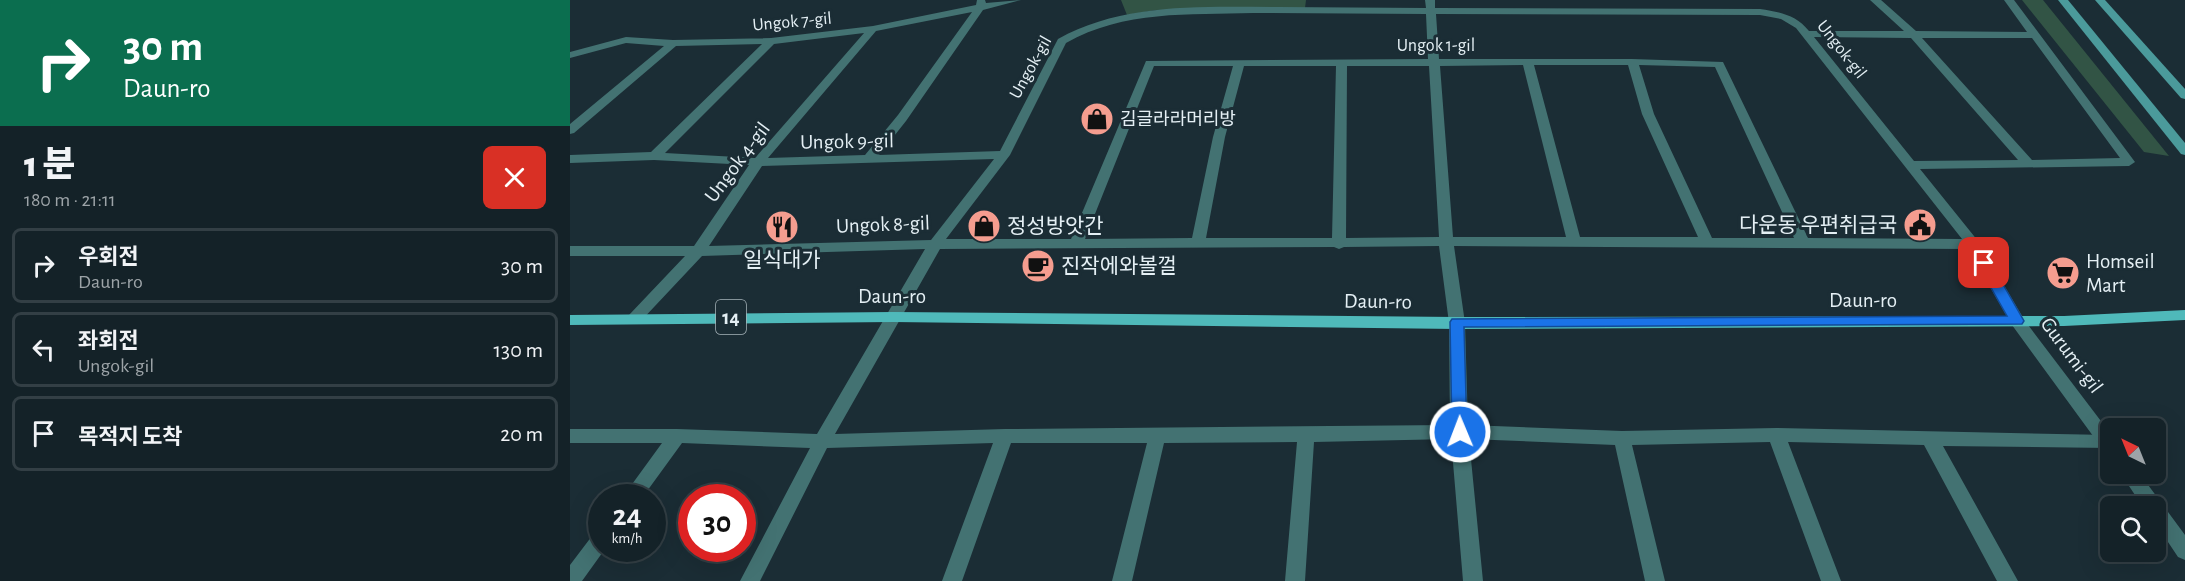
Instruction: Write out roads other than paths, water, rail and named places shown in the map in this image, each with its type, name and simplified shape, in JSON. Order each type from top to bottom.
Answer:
[{"type":"main road","points":[[2063,0],[2185,151]]},
{"type":"main road","points":[[2100,0],[2185,96]]},
{"type":"main road","name":"Daun-ro","points":[[570,320],[893,317],[1457,322],[2064,321],[2185,315]]},
{"type":"street","name":"Ungok 7-gil","points":[[570,55],[626,40],[673,43],[771,41],[873,29],[981,3],[1016,0]]},
{"type":"street","points":[[1691,0],[1697,12]]},
{"type":"street","points":[[1875,0],[1914,34],[2030,164]]},
{"type":"street","points":[[1911,165],[2129,162],[2009,0]]},
{"type":"street","points":[[868,160],[902,118],[981,3]]},
{"type":"street","points":[[1430,5],[1446,242],[1457,322],[1460,432],[1473,581]]},
{"type":"street","name":"Ungok-gil","points":[[750,581],[822,441],[935,244],[1004,155],[1062,40],[1078,32],[1144,13],[1430,5],[1760,12],[1784,16],[1800,26],[1807,34],[1973,244],[2017,321]]},
{"type":"street","name":"Ungok 4-gil","points":[[634,319],[698,251],[758,162],[873,29]]},
{"type":"street","points":[[1807,34],[2036,35]]},
{"type":"street","points":[[654,156],[771,41]]},
{"type":"street","points":[[570,130],[673,43]]},
{"type":"street","points":[[1632,62],[1648,114],[1708,244]]},
{"type":"street","name":"Ungok 1-gil","points":[[1076,243],[1150,63],[1632,62],[1719,64],[1803,242]]},
{"type":"street","points":[[1339,244],[1339,132],[1342,63]]},
{"type":"street","points":[[1528,63],[1574,241]]},
{"type":"street","points":[[1198,244],[1220,137],[1239,64]]},
{"type":"street","name":"Ungok 9-gil","points":[[570,159],[654,156],[758,162],[1004,155]]},
{"type":"street","name":"Ungok 8-gil","points":[[570,251],[698,251],[935,244],[1076,243],[1339,244],[1574,241],[1708,244],[1803,242],[1973,244]]},
{"type":"street","name":"Gurumi-gil","points":[[2017,321],[2100,432]]},
{"type":"street","points":[[570,436],[676,436],[822,441],[1005,436],[1460,432],[1622,438],[1776,435],[1929,437],[2100,444]]},
{"type":"street","points":[[1295,581],[1306,435]]},
{"type":"street","points":[[1776,435],[1831,581]]},
{"type":"street","points":[[641,484],[676,436]]},
{"type":"street","points":[[952,581],[1005,436]]},
{"type":"street","points":[[1122,581],[1157,436]]},
{"type":"street","points":[[1929,437],[2008,581]]},
{"type":"street","points":[[1622,438],[1655,581]]},
{"type":"street","points":[[2166,524],[2185,551]]},
{"type":"street","points":[[570,581],[588,557]]},
{"type":"place","name":"김글라라머리방","points":[[1097,119]]},
{"type":"place","name":"다운동 우편취급국","points":[[1920,225]]},
{"type":"place","name":"정성방앗간","points":[[984,226]]},
{"type":"place","name":"일식대가","points":[[782,227]]},
{"type":"place","name":"진작에와볼껄","points":[[1038,266]]},
{"type":"place","name":"Homseil Mart","points":[[2063,273]]}]
